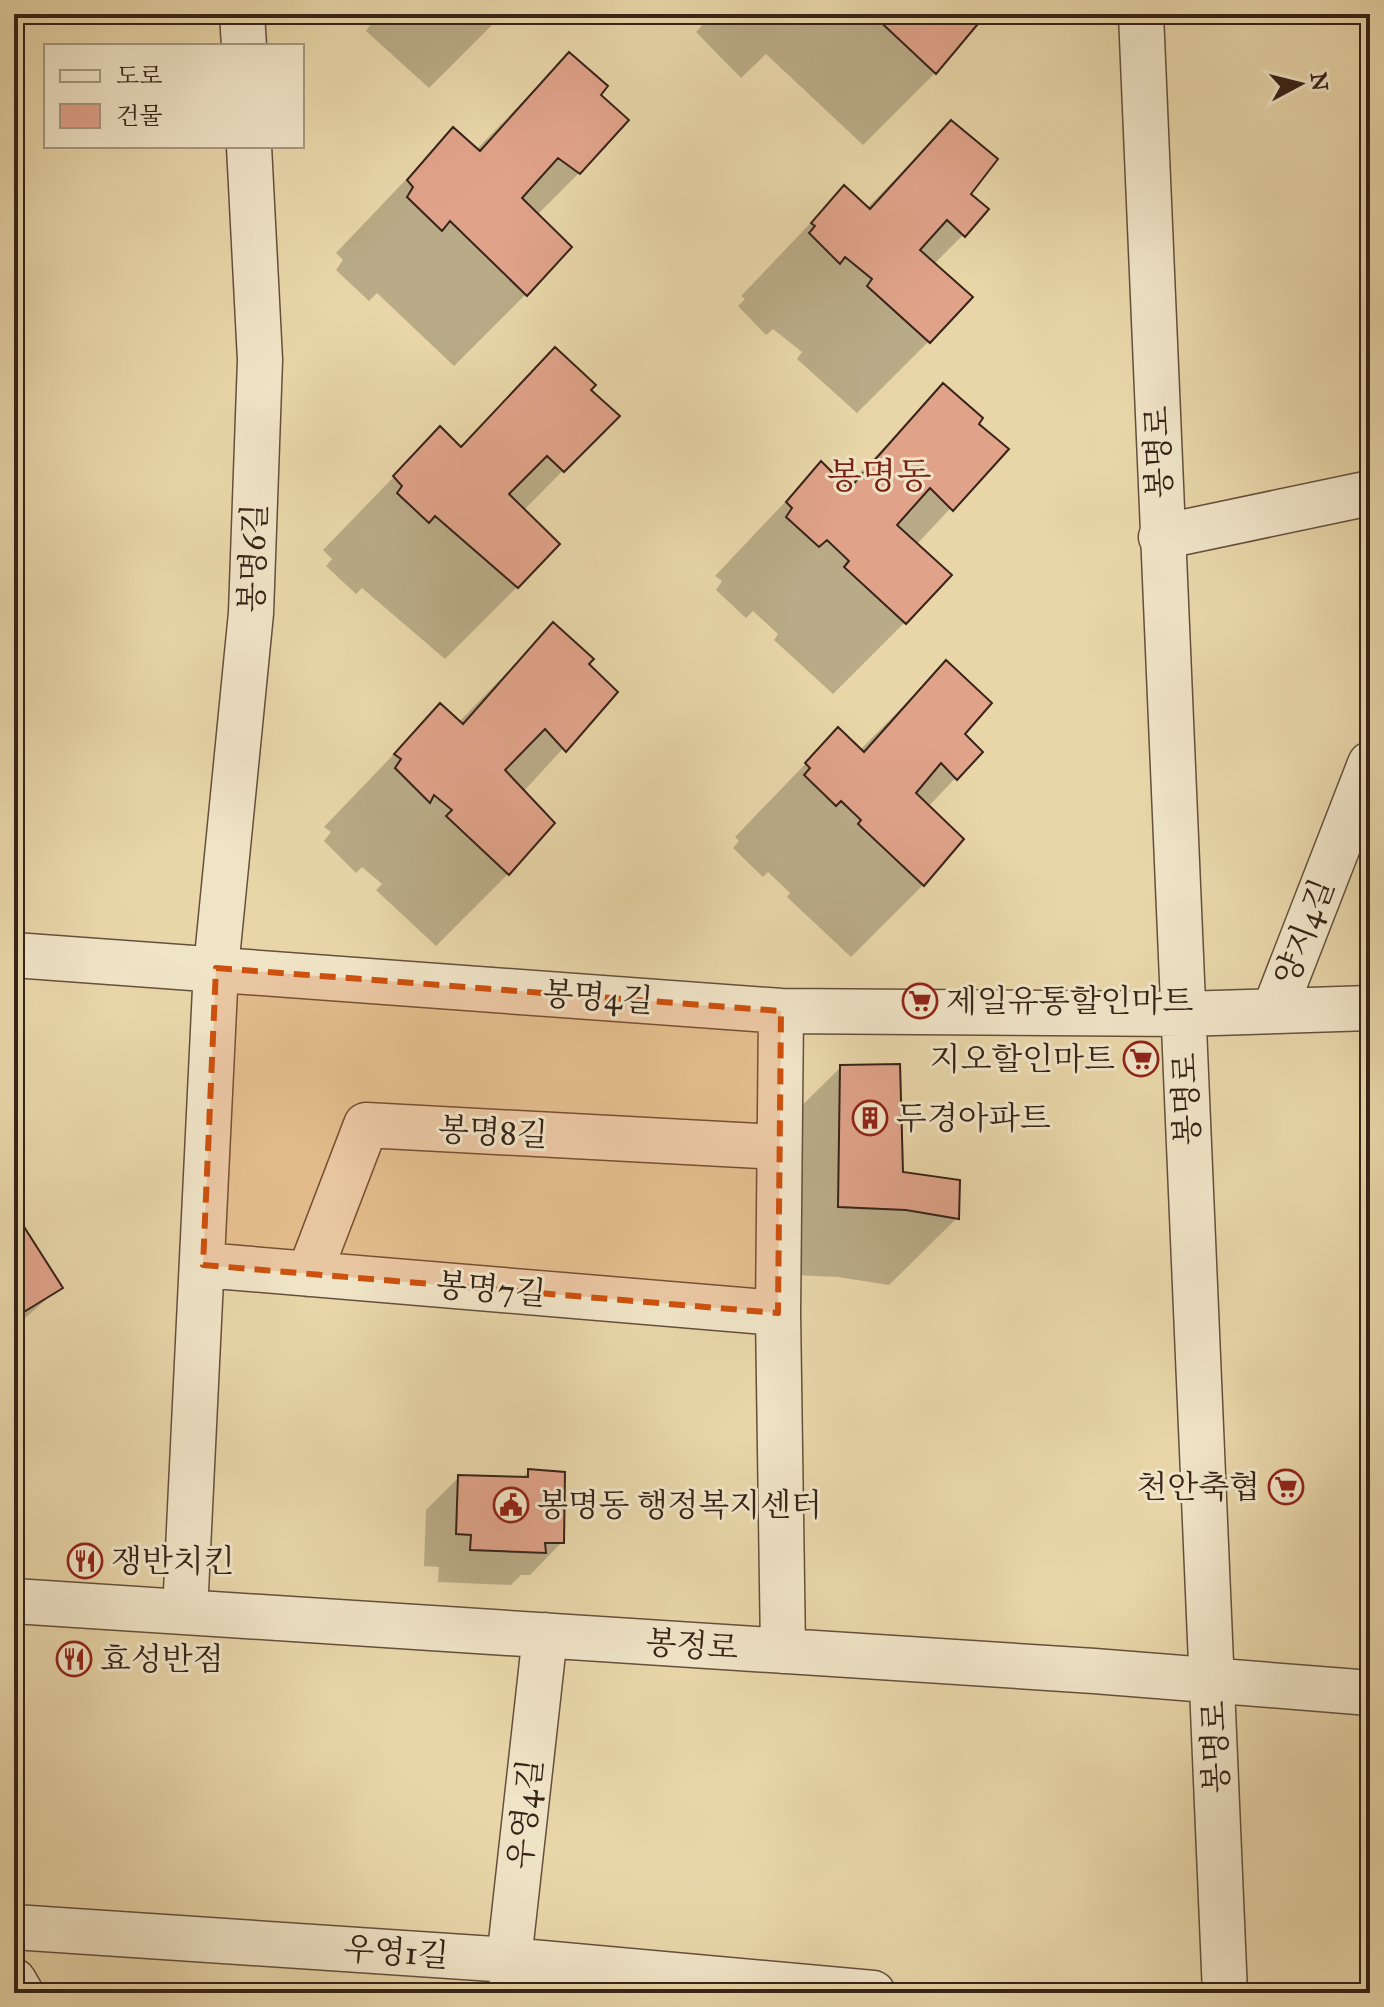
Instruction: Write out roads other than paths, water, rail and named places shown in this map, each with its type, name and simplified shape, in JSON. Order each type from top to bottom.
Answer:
[{"type":"street","points":[[242,14],[244,44]]},
{"type":"street","name":"봉명로","points":[[1141,14],[1225,1993]]},
{"type":"street","name":"봉명6길","points":[[216,968],[251,613],[260,360],[249,148]]},
{"type":"street","points":[[1161,537],[1370,493]]},
{"type":"street","name":"양지4길","points":[[1274,1011],[1370,764]]},
{"type":"street","name":"봉명4길","points":[[14,955],[781,1011],[1183,1014],[1370,1008]]},
{"type":"street","points":[[185,1612],[216,968]]},
{"type":"street","points":[[781,1011],[778,1313],[783,1651]]},
{"type":"street","name":"봉명8길","points":[[309,1274],[366,1125],[779,1147]]},
{"type":"street","name":"봉명7길","points":[[203,1265],[778,1313]]},
{"type":"street","name":"봉정로","points":[[14,1601],[1370,1693]]},
{"type":"street","name":"우영4길","points":[[511,1976],[545,1635]]},
{"type":"street","name":"우영1길","points":[[14,1927],[511,1976],[849,1992]]},
{"type":"street","points":[[14,1981],[21,1993]]},
{"type":"place","name":"제일유통할인마트","points":[[920,1001]]},
{"type":"place","name":"지오할인마트","points":[[1141,1059]]},
{"type":"place","name":"두경아파트","points":[[870,1118]]},
{"type":"place","name":"천안축협","points":[[1286,1487]]},
{"type":"place","name":"봉명동 행정복지센터","points":[[511,1505]]},
{"type":"place","name":"쟁반치킨","points":[[85,1561]]},
{"type":"place","name":"효성반점","points":[[74,1659]]},
{"type":"district","name":"봉명동","points":[[879,475]]}]
